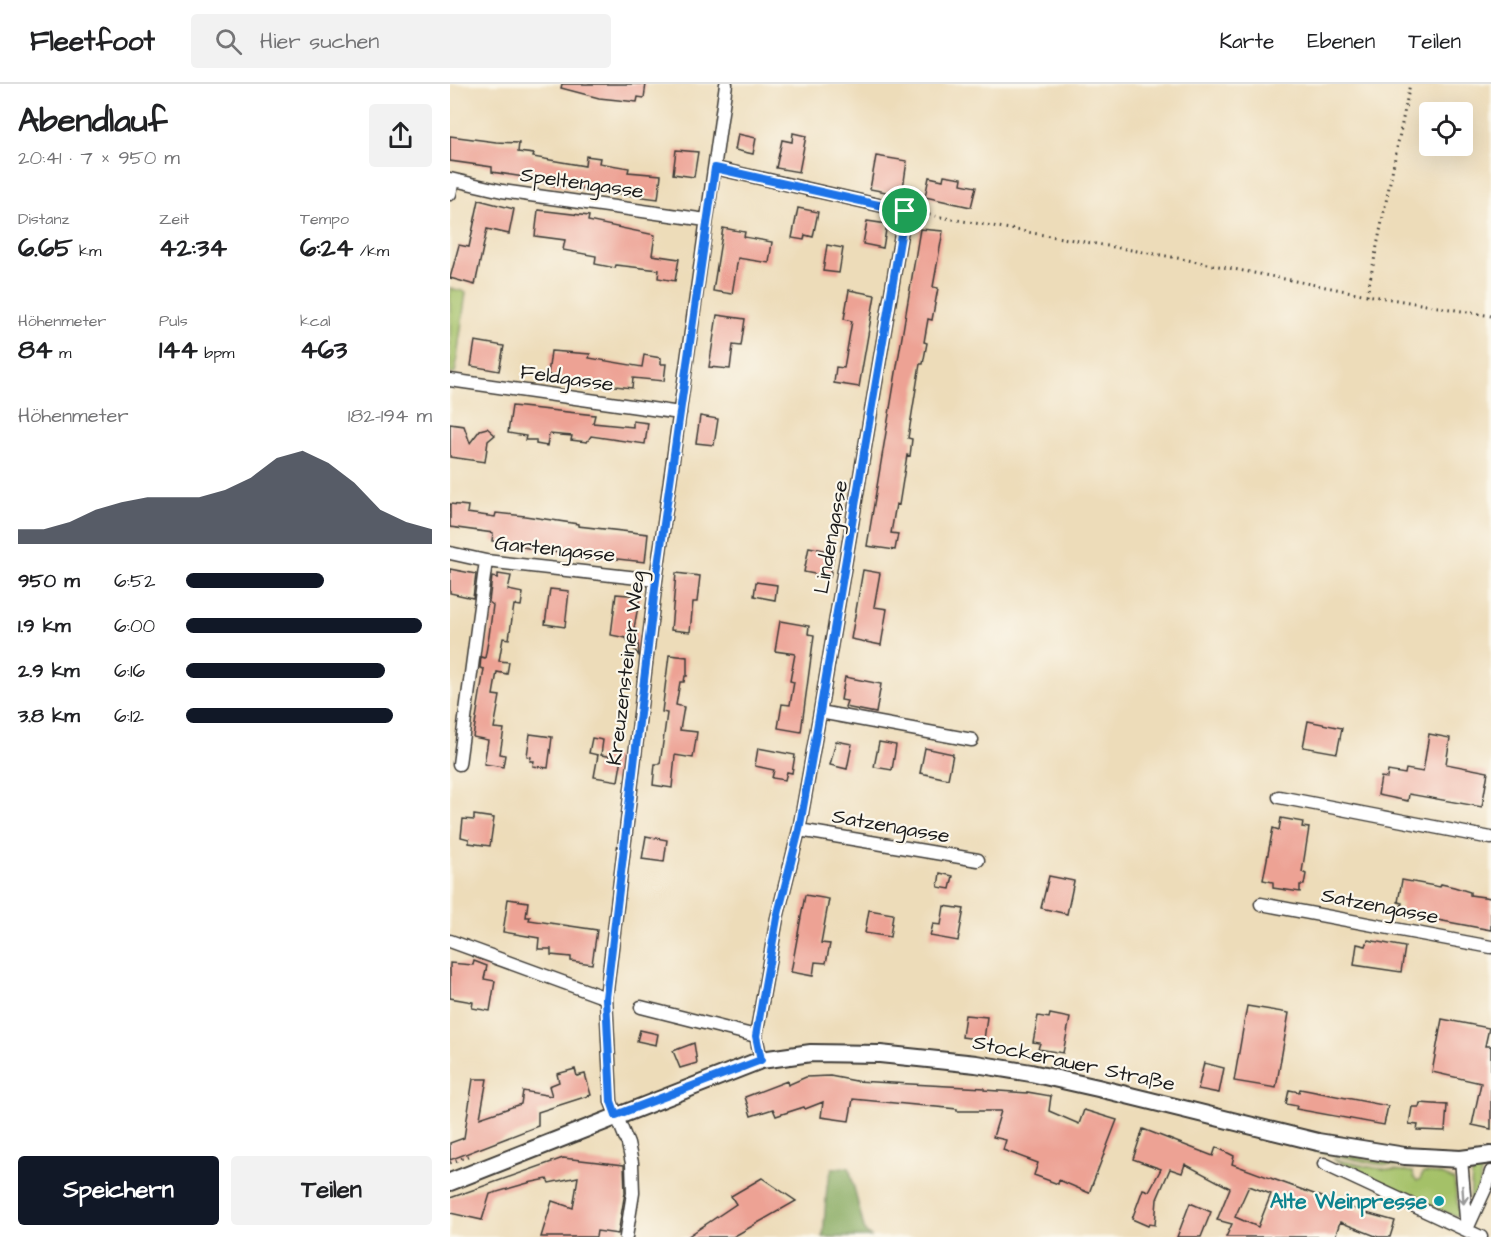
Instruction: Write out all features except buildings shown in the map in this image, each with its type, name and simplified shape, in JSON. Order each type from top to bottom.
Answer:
[{"type":"street","name":"Kreuzensteiner Weg","points":[[626,1237],[633,1193],[632,1164],[628,1144],[611,1101],[606,998],[656,580],[727,84]]},
{"type":"street","points":[[715,168],[905,211]]},
{"type":"street","name":"Speltengasse","points":[[450,194],[451,180],[502,191],[706,220]]},
{"type":"street","name":"Lindengasse","points":[[761,1060],[756,1036],[777,918],[799,830],[905,211]]},
{"type":"street","name":"Feldgasse","points":[[450,380],[680,413]]},
{"type":"street","name":"Gartengasse","points":[[450,553],[486,561],[656,580]]},
{"type":"street","points":[[459,764],[486,561]]},
{"type":"street","points":[[820,712],[972,740]]},
{"type":"street","points":[[1279,797],[1491,838]]},
{"type":"street","name":"Satzengasse","points":[[799,830],[978,860]]},
{"type":"street","name":"Satzengasse","points":[[1261,904],[1491,947]]},
{"type":"street","points":[[450,941],[606,998]]},
{"type":"street","points":[[641,1007],[756,1036]]},
{"type":"street","name":"Stockerauer Straße","points":[[450,1182],[761,1060],[811,1053],[880,1054],[976,1064],[1031,1073],[1318,1142],[1405,1156],[1461,1159],[1491,1155]]},
{"type":"street","points":[[1491,1155],[1491,1160]]},
{"type":"street","points":[[1461,1159],[1467,1230]]},
{"type":"street","points":[[1324,1164],[1481,1237]]},
{"type":"street","points":[[1467,1230],[1491,1172]]},
{"type":"path","points":[[1367,295],[1410,84]]},
{"type":"path","points":[[905,211],[1172,256],[1367,295],[1491,316]]},
{"type":"green space","points":[[450,288],[466,292],[455,373],[450,374]]},
{"type":"green space","points":[[1318,1149],[1377,1161],[1412,1165],[1411,1167],[1376,1164],[1314,1151]]},
{"type":"green space","points":[[1333,1159],[1375,1168],[1413,1172],[1417,1181],[1423,1173],[1439,1174],[1454,1180],[1459,1214],[1451,1215]]},
{"type":"green space","points":[[849,1167],[865,1232],[871,1237],[823,1237],[827,1186],[832,1168]]},
{"type":"green space","points":[[1478,1167],[1481,1169],[1480,1183],[1470,1202],[1472,1174]]},
{"type":"place","name":"Alte Weinpresse","points":[[1439,1201]]},
{"type":"route","points":[[715,168],[905,211],[799,830],[777,918],[756,1036],[761,1060],[616,1115],[611,1101],[606,998],[656,580],[715,168]]}]
